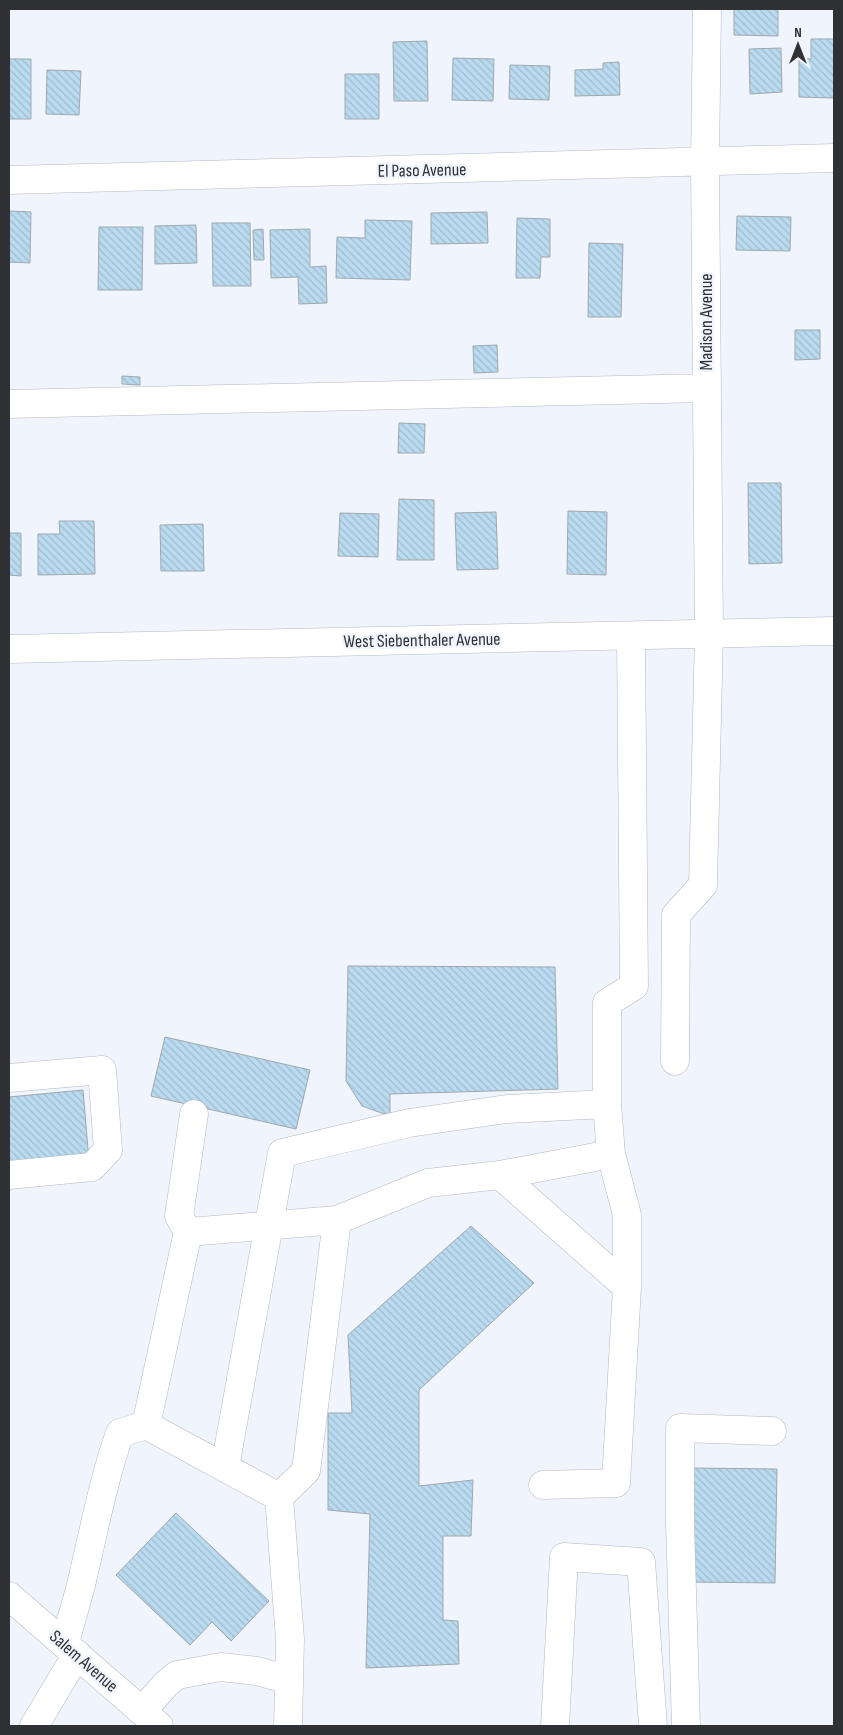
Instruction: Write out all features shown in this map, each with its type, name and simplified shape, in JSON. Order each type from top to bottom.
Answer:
[{"type":"street","name":"Madison Avenue","points":[[674,1061],[676,915],[703,885],[709,634],[705,163],[707,9]]},
{"type":"street","name":"El Paso Avenue","points":[[9,180],[705,163],[834,158]]},
{"type":"street","points":[[9,404],[707,388]]},
{"type":"street","name":"West Siebenthaler Avenue","points":[[9,649],[834,631]]},
{"type":"street","points":[[543,1485],[616,1483],[627,1287],[627,1215],[611,1154],[608,1104],[607,1003],[634,986],[631,636]]},
{"type":"street","points":[[9,1078],[102,1070],[108,1150],[92,1167],[9,1175]]},
{"type":"street","points":[[225,1467],[282,1153],[418,1122],[507,1109],[608,1104]]},
{"type":"street","points":[[146,1425],[188,1232],[179,1216],[194,1114]]},
{"type":"street","points":[[188,1232],[337,1220],[428,1183],[500,1174],[611,1154]]},
{"type":"street","points":[[500,1174],[627,1287]]},
{"type":"street","points":[[279,1496],[306,1471],[337,1220]]},
{"type":"street","points":[[34,1726],[71,1648],[84,1574],[107,1475],[120,1433],[146,1425],[279,1496]]},
{"type":"street","points":[[686,1726],[680,1524],[680,1428],[772,1431]]},
{"type":"street","points":[[279,1496],[290,1639],[288,1726]]},
{"type":"street","points":[[555,1726],[564,1557],[641,1562],[652,1726]]},
{"type":"street","name":"Salem Avenue","points":[[9,1596],[151,1719]]},
{"type":"street","points":[[151,1719],[166,1684],[177,1675],[221,1666],[258,1671],[290,1680]]},
{"type":"building","points":[[734,9],[778,9],[778,36],[734,35]]},
{"type":"building","points":[[811,39],[834,39],[834,98],[799,97],[799,58],[811,59]]},
{"type":"building","points":[[427,41],[428,101],[394,101],[393,42]]},
{"type":"building","points":[[781,48],[782,92],[750,94],[749,49]]},
{"type":"building","points":[[453,58],[494,59],[493,101],[452,100]]},
{"type":"building","points":[[9,59],[31,59],[31,119],[9,119]]},
{"type":"building","points":[[619,62],[620,95],[575,96],[575,70],[603,69],[603,63]]},
{"type":"building","points":[[510,65],[550,66],[549,100],[509,99]]},
{"type":"building","points":[[47,70],[81,71],[79,115],[46,114]]},
{"type":"building","points":[[345,74],[379,74],[379,119],[345,119]]},
{"type":"building","points":[[9,211],[31,212],[30,263],[9,262]]},
{"type":"building","points":[[487,212],[488,243],[431,244],[431,213]]},
{"type":"building","points":[[737,216],[791,217],[790,251],[736,250]]},
{"type":"building","points":[[517,218],[550,219],[550,257],[541,257],[540,278],[516,278]]},
{"type":"building","points":[[365,220],[412,221],[410,280],[336,278],[337,237],[365,238]]},
{"type":"building","points":[[212,223],[250,223],[251,286],[213,286]]},
{"type":"building","points":[[196,225],[197,263],[155,264],[155,226]]},
{"type":"building","points":[[99,227],[143,227],[142,290],[98,290]]},
{"type":"building","points":[[263,229],[264,260],[254,260],[253,230]]},
{"type":"building","points":[[310,229],[310,267],[326,266],[327,303],[299,304],[298,277],[271,278],[270,230]]},
{"type":"building","points":[[589,243],[623,244],[621,317],[588,317]]},
{"type":"building","points":[[795,330],[820,330],[820,359],[795,360]]},
{"type":"building","points":[[497,345],[498,372],[474,373],[473,346]]},
{"type":"building","points":[[122,376],[140,377],[140,385],[122,384]]},
{"type":"building","points":[[399,423],[425,424],[424,453],[398,453]]},
{"type":"building","points":[[748,483],[781,483],[782,563],[749,564]]},
{"type":"building","points":[[399,499],[434,500],[434,560],[397,560]]},
{"type":"building","points":[[568,511],[607,512],[606,575],[567,574]]},
{"type":"building","points":[[496,512],[498,569],[457,570],[455,513]]},
{"type":"building","points":[[340,513],[379,514],[378,557],[338,556]]},
{"type":"building","points":[[59,521],[94,521],[95,574],[38,575],[38,534],[60,534]]},
{"type":"building","points":[[203,524],[204,571],[161,571],[160,525]]},
{"type":"building","points":[[9,533],[21,533],[21,576],[9,575]]},
{"type":"building","points":[[348,966],[555,967],[558,1089],[390,1094],[390,1116],[362,1106],[346,1081]]},
{"type":"building","points":[[165,1037],[310,1070],[296,1129],[151,1096]]},
{"type":"building","points":[[83,1090],[89,1161],[9,1168],[9,1097]]},
{"type":"building","points":[[471,1226],[534,1283],[419,1390],[419,1486],[473,1480],[471,1536],[443,1536],[443,1620],[458,1621],[459,1664],[366,1668],[370,1514],[328,1510],[328,1413],[352,1413],[348,1335]]},
{"type":"building","points":[[692,1468],[777,1469],[775,1583],[691,1582]]},
{"type":"building","points":[[176,1513],[269,1601],[231,1641],[212,1622],[190,1645],[116,1575]]}]
